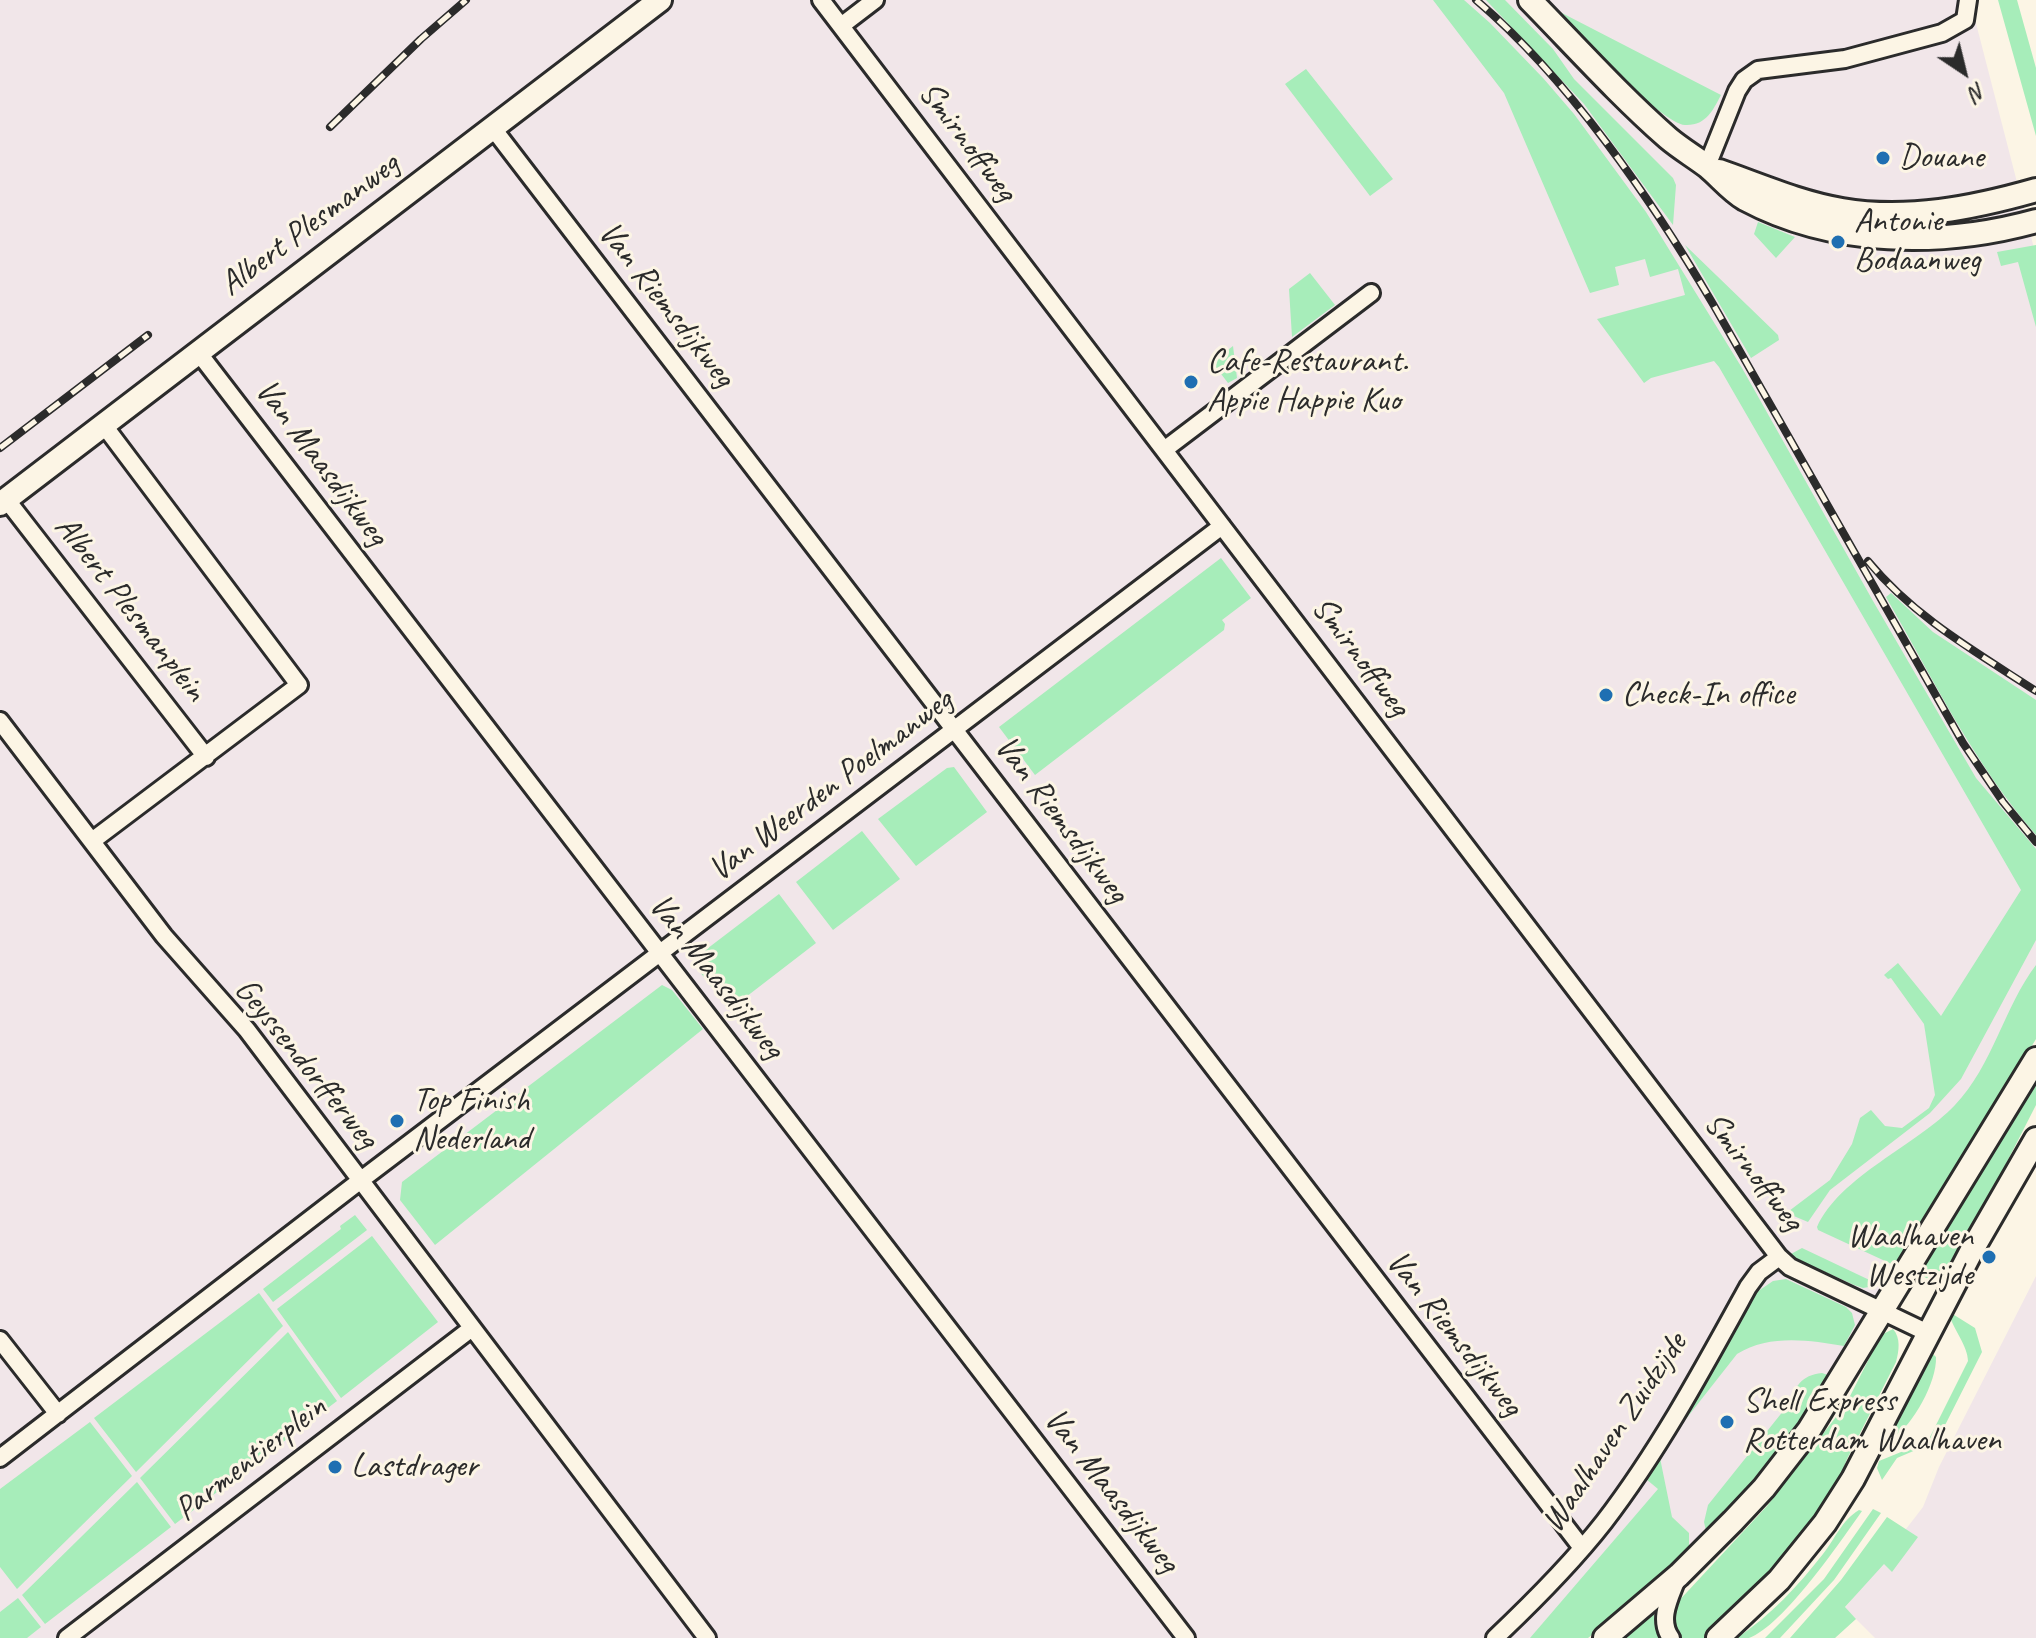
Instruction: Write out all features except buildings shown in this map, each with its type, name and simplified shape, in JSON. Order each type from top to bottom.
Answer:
[{"type":"street","name":"Albert Plesmanweg","points":[[3,501],[660,0]]},
{"type":"street","name":"Smirnoffweg","points":[[821,0],[1779,1257],[1790,1267],[1884,1311]]},
{"type":"street","points":[[841,26],[875,0]]},
{"type":"street","points":[[1530,0],[1667,137],[1707,166],[1743,198],[1794,219],[1859,235],[1908,239],[1981,232],[2036,221]]},
{"type":"street","points":[[1707,166],[1736,92],[1753,72],[1826,63],[1942,33],[1965,20],[1969,4]]},
{"type":"street","name":"Van Riemsdijkweg","points":[[492,127],[1582,1548]]},
{"type":"street","points":[[1707,166],[1797,198],[1861,213],[1934,212],[2036,190]]},
{"type":"street","points":[[1164,450],[1371,293]]},
{"type":"street","name":"Van Maasdijkweg","points":[[198,352],[1186,1638]]},
{"type":"street","points":[[92,841],[299,685],[103,424]]},
{"type":"street","name":"Albert Plesmanplein","points":[[3,501],[206,757]]},
{"type":"street","name":"Van Weerden Poelmanweg","points":[[361,1180],[1222,526]]},
{"type":"street","name":"Geyssendorfferweg","points":[[0,721],[193,972],[247,1030],[707,1638]]},
{"type":"street","points":[[1605,1638],[1679,1575],[1764,1488],[1809,1430],[2036,1059]]},
{"type":"street","points":[[1718,1638],[1779,1580],[1825,1523],[1853,1479],[1972,1250],[2036,1139]]},
{"type":"street","points":[[0,1458],[361,1180]]},
{"type":"street","name":"Waalhaven Zuidzijde","points":[[1495,1638],[1582,1548],[1616,1505],[1667,1427],[1748,1287],[1759,1272],[1779,1257]]},
{"type":"street","points":[[1884,1311],[1930,1334]]},
{"type":"street","name":"Parmentierplein","points":[[67,1638],[472,1328]]},
{"type":"street","points":[[0,1340],[58,1414]]},
{"type":"street","points":[[1671,1638],[1663,1624],[1679,1575]]},
{"type":"shaded area","points":[[0,0],[1970,0],[2036,256],[2036,1000],[1925,1198],[1889,1277],[1814,1405],[1744,1492],[1676,1564],[1588,1638],[0,1638]]},
{"type":"shaded area","points":[[2036,1276],[2036,1638],[1875,1638],[1845,1608],[1923,1507],[1939,1467]]},
{"type":"green space","points":[[1433,0],[1464,0],[1490,23],[1574,114],[1646,212],[1742,368],[1976,778],[2036,849],[2036,940],[1961,1079],[1930,1113],[1830,1190],[1808,1222],[1789,1214],[1789,1211],[1830,1180],[1852,1144],[1860,1118],[1871,1110],[1885,1126],[1902,1128],[1929,1108],[1935,1095],[1924,1024],[1891,978],[1884,975],[1898,963],[1941,1016],[2021,890],[1719,367],[1714,361],[1651,378],[1644,383],[1597,319],[1685,295],[1678,269],[1650,277],[1645,259],[1615,267],[1619,285],[1590,293],[1504,93]]},
{"type":"green space","points":[[1486,0],[1505,0],[1553,49],[1574,79],[1673,178],[1676,185],[1673,225],[1584,104]]},
{"type":"green space","points":[[1998,0],[2017,0],[2036,68],[2036,136]]},
{"type":"green space","points":[[1560,12],[1721,95],[1715,106],[1698,123],[1685,125],[1674,121],[1619,76]]},
{"type":"green space","points":[[1306,69],[1393,179],[1370,196],[1285,84]]},
{"type":"green space","points":[[1758,222],[1795,237],[1776,258],[1754,234]]},
{"type":"green space","points":[[1685,245],[1778,335],[1779,340],[1751,358]]},
{"type":"green space","points":[[2036,245],[2036,327],[2018,262],[2001,266],[1997,252]]},
{"type":"green space","points":[[1310,273],[1335,305],[1292,337],[1289,289]]},
{"type":"green space","points":[[1233,346],[1237,378],[1228,383],[1212,362]]},
{"type":"green space","points":[[1221,558],[1251,598],[1222,620],[1224,630],[1035,775],[999,727]]},
{"type":"green space","points":[[1891,593],[1933,632],[2036,700],[2036,835],[1993,779],[1955,720],[1886,597]]},
{"type":"green space","points":[[954,767],[987,812],[916,866],[878,819],[947,768]]},
{"type":"green space","points":[[862,831],[900,879],[833,930],[796,882]]},
{"type":"green space","points":[[779,894],[816,943],[729,1010],[700,972],[695,958]]},
{"type":"green space","points":[[2036,965],[2036,1039],[1898,1267],[1818,1230],[1828,1209],[1843,1192],[1955,1105],[1979,1072],[2015,999]]},
{"type":"green space","points":[[662,985],[672,990],[703,1029],[435,1245],[400,1200],[402,1182]]},
{"type":"green space","points":[[2036,1073],[2036,1105],[1943,1287],[1917,1273]]},
{"type":"green space","points":[[355,1215],[367,1230],[273,1302],[263,1289]]},
{"type":"green space","points":[[372,1236],[438,1322],[341,1398],[277,1309]]},
{"type":"green space","points":[[1802,1248],[1880,1285],[1863,1288],[1792,1257],[1791,1254]]},
{"type":"green space","points":[[1786,1279],[1846,1307],[1852,1313],[1855,1325],[1844,1346],[1789,1340],[1749,1348],[1737,1354],[1682,1424],[1754,1294],[1773,1281]]},
{"type":"green space","points":[[259,1293],[283,1326],[136,1472],[94,1418]]},
{"type":"green space","points":[[1951,1313],[1975,1328],[1982,1352],[1937,1441],[1897,1458],[1882,1480],[1877,1468],[1879,1461],[1928,1441],[1968,1361]]},
{"type":"green space","points":[[1893,1329],[1898,1340],[1896,1362],[1847,1459],[1830,1503],[1794,1551],[1708,1636],[1682,1638],[1671,1623],[1674,1606],[1767,1506],[1846,1404],[1881,1335]]},
{"type":"green space","points":[[288,1332],[337,1401],[175,1524],[140,1478]]},
{"type":"green space","points":[[1930,1351],[1936,1357],[1935,1367],[1922,1402],[1901,1432],[1893,1438],[1886,1435]]},
{"type":"green space","points":[[1822,1373],[1831,1376],[1803,1418],[1757,1476],[1706,1531],[1704,1522],[1708,1505],[1788,1405],[1800,1383],[1809,1376]]},
{"type":"green space","points":[[90,1422],[132,1476],[17,1589],[0,1567],[0,1489]]},
{"type":"green space","points":[[1660,1458],[1672,1517],[1689,1533],[1689,1550],[1588,1638],[1530,1638],[1658,1489],[1646,1479]]},
{"type":"green space","points":[[137,1482],[171,1527],[45,1624],[22,1595]]},
{"type":"green space","points":[[1873,1509],[1881,1513],[1834,1580],[1780,1638],[1765,1638],[1824,1579]]},
{"type":"green space","points":[[1859,1510],[1862,1511],[1840,1542],[1778,1617],[1749,1638],[1737,1638],[1794,1589],[1843,1524]]},
{"type":"green space","points":[[1887,1517],[1918,1537],[1892,1572],[1884,1564],[1845,1607],[1856,1619],[1835,1638],[1790,1638],[1841,1580]]},
{"type":"green space","points":[[18,1598],[41,1627],[27,1638],[0,1638],[0,1612]]},
{"type":"green space","points":[[1654,1614],[1655,1627],[1661,1638],[1621,1638],[1647,1615]]},
{"type":"railway","points":[[330,127],[466,0]]},
{"type":"railway","points":[[1476,0],[1510,31],[1575,103],[1663,224],[1713,304],[1963,743],[2003,802],[2036,842]]},
{"type":"railway","points":[[0,448],[148,335]]},
{"type":"railway","points":[[1868,561],[1926,616],[2036,691]]},
{"type":"place","name":"Douane","points":[[1883,158]]},
{"type":"place","name":"Antonie Bodaanweg","points":[[1838,242]]},
{"type":"place","name":"Cafe-Restaurant. Appie Happie Kuo","points":[[1191,382]]},
{"type":"place","name":"Check-In office","points":[[1606,695]]},
{"type":"place","name":"Top Finish Nederland","points":[[397,1121]]},
{"type":"place","name":"Waalhaven Westzijde","points":[[1989,1257]]},
{"type":"place","name":"Shell Express Rotterdam Waalhaven","points":[[1727,1422]]},
{"type":"place","name":"Lastdrager","points":[[335,1467]]}]
